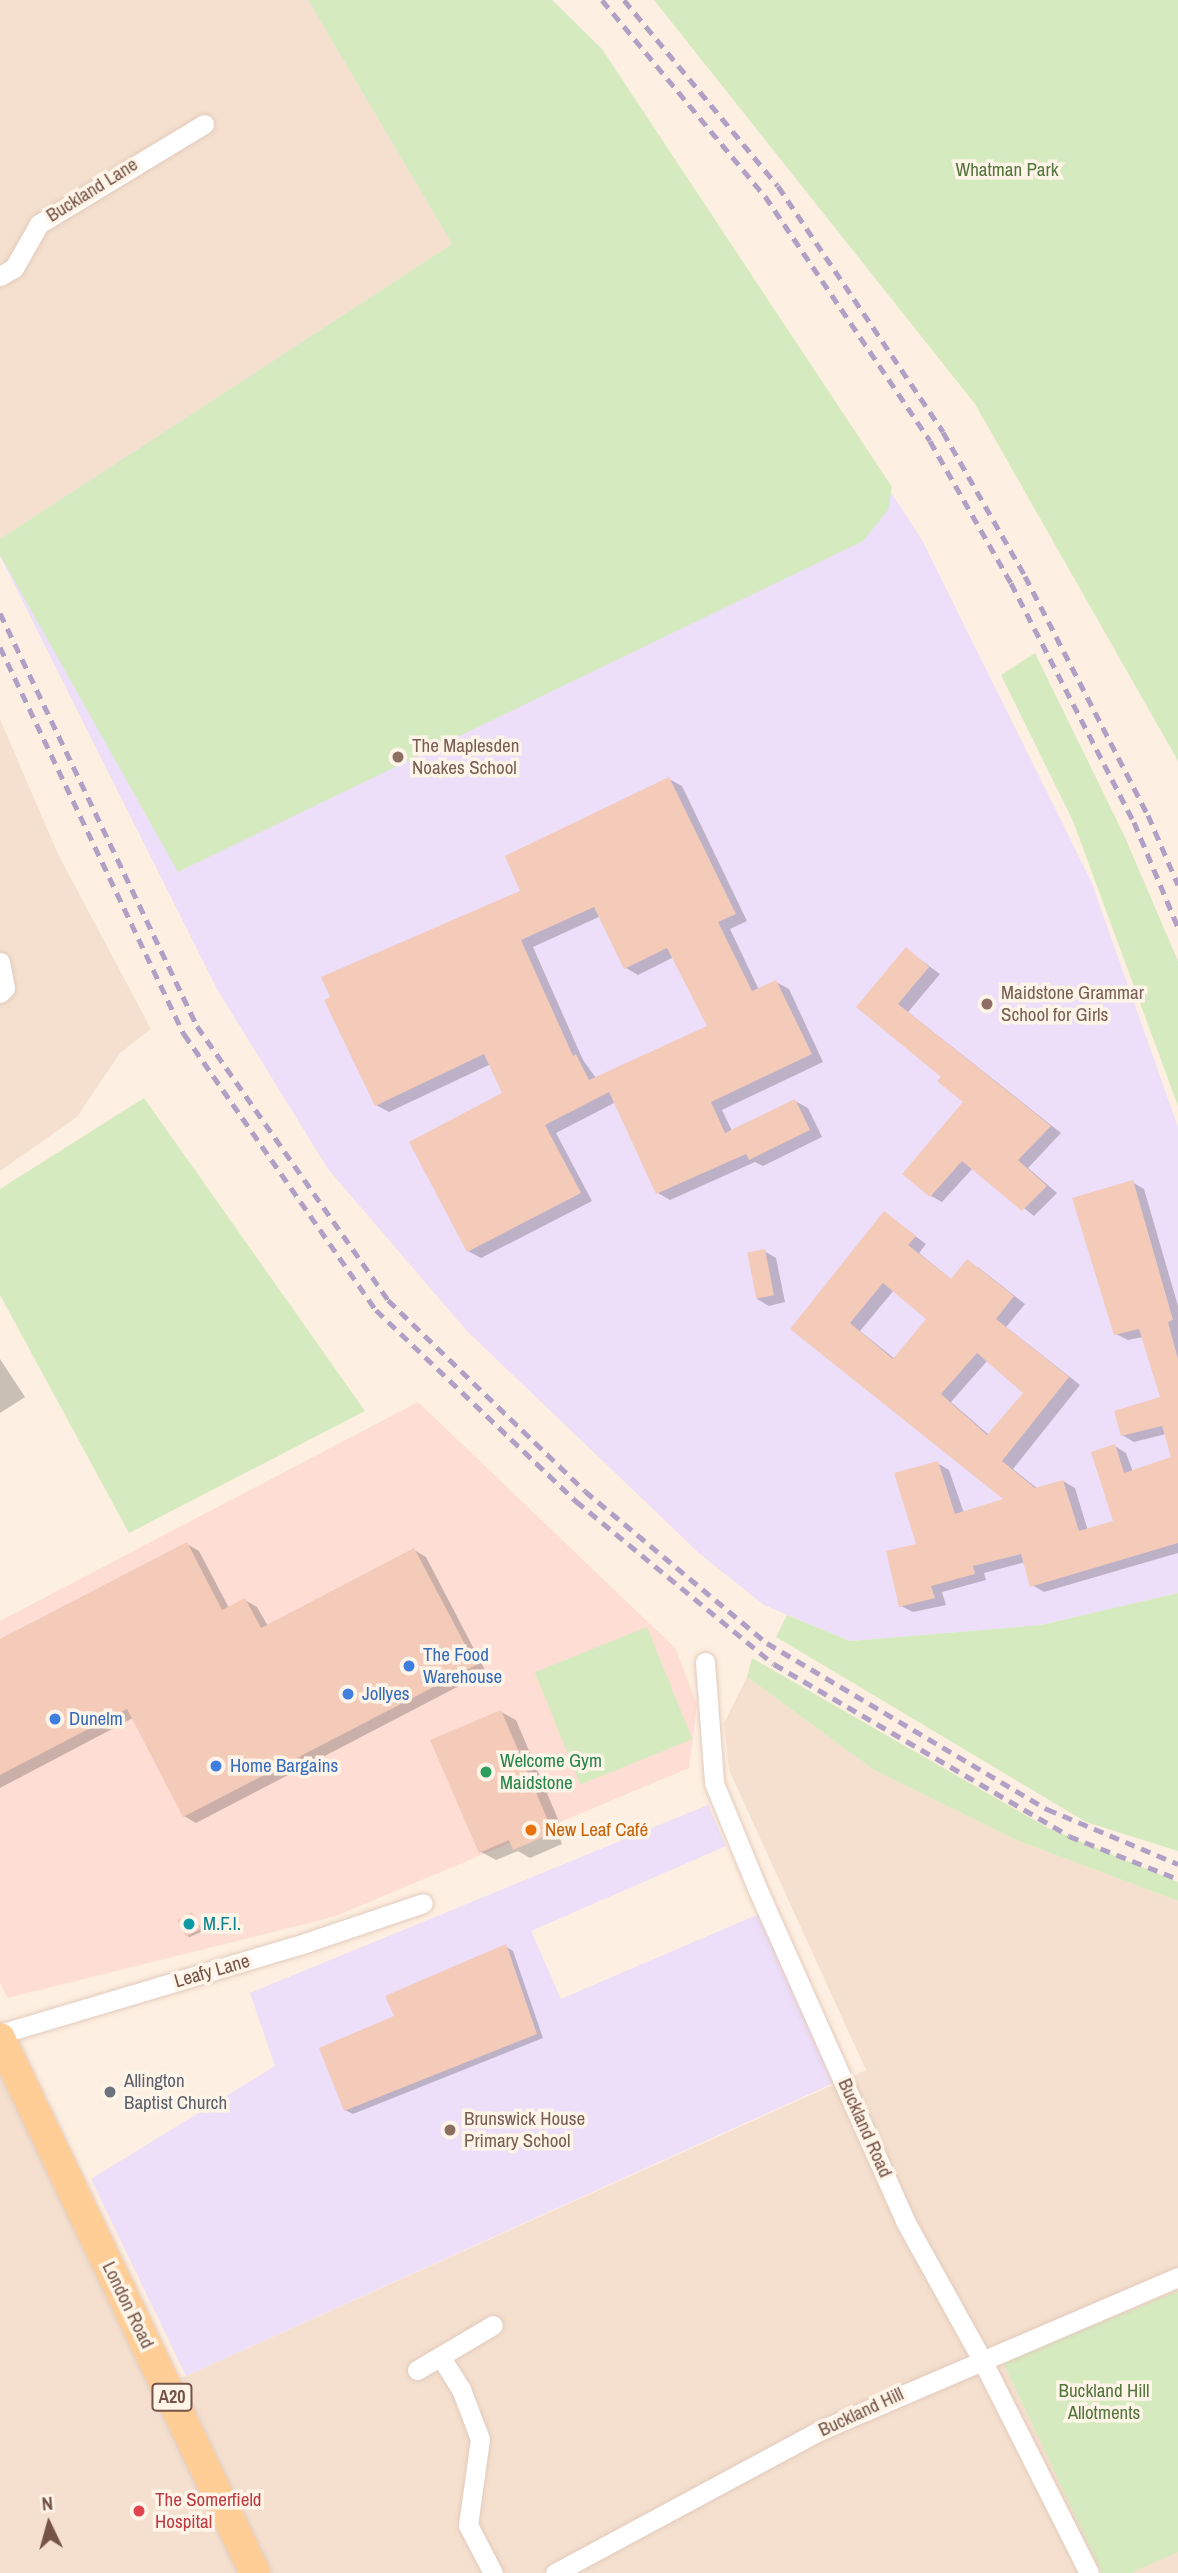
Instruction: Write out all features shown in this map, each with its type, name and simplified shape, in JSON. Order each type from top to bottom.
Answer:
[{"type":"main road","name":"London Road","points":[[0,2036],[255,2573]]},
{"type":"street","name":"Buckland Lane","points":[[0,276],[13,268],[39,224],[204,124]]},
{"type":"street","points":[[0,962],[5,988],[0,993]]},
{"type":"street","name":"Buckland Road","points":[[705,1662],[714,1783],[905,2221],[982,2360],[1088,2573]]},
{"type":"street","name":"Leafy Lane","points":[[0,2036],[309,1942],[423,1903]]},
{"type":"street","name":"Buckland Hill","points":[[555,2573],[821,2430],[1178,2277]]},
{"type":"street","points":[[417,2370],[442,2359],[493,2325]]},
{"type":"street","points":[[442,2359],[461,2389],[480,2439],[468,2525],[493,2573]]},
{"type":"shaded area","points":[[0,0],[308,0],[452,244],[0,539]]},
{"type":"shaded area","name":"The Maplesden Noakes School","points":[[308,0],[552,0],[602,49],[922,540],[1091,881],[1178,1127],[1178,1593],[1041,1625],[850,1641],[764,1605],[700,1554],[467,1331],[328,1169],[217,989],[0,556],[0,539],[452,244]]},
{"type":"shaded area","points":[[0,719],[58,854],[151,1029],[120,1053],[77,1117],[0,1171]]},
{"type":"shaded area","points":[[418,1402],[676,1649],[697,1705],[689,1768],[333,1917],[7,1998],[0,1982],[0,1621]]},
{"type":"shaded area","points":[[747,1677],[874,1770],[1016,1840],[1178,1901],[1178,2573],[0,2573],[0,2073],[149,2387],[186,2376],[866,2070],[729,1770],[724,1723]]},
{"type":"shaded area","name":"Brunswick House Primary School","points":[[708,1805],[726,1846],[531,1931],[561,1999],[759,1914],[838,2081],[186,2376],[91,2179],[275,2066],[250,1993]]},
{"type":"green space","points":[[308,0],[552,0],[602,49],[892,487],[888,510],[863,541],[178,872],[0,555],[0,539],[452,244]]},
{"type":"green space","name":"Whatman Park","points":[[654,0],[1178,0],[1178,761],[975,404]]},
{"type":"green space","points":[[1035,653],[1124,835],[1178,961],[1178,1106],[1073,821],[1001,675]]},
{"type":"green space","points":[[144,1098],[365,1411],[129,1533],[0,1295],[0,1189]]},
{"type":"green space","points":[[1178,1593],[1178,1851],[1086,1822],[776,1637],[787,1615],[850,1641],[1041,1625]]},
{"type":"green space","points":[[647,1627],[692,1739],[580,1785],[535,1672]]},
{"type":"green space","points":[[752,1658],[1048,1828],[1178,1882],[1178,1901],[1016,1840],[874,1770],[747,1677]]},
{"type":"green space","name":"Buckland Hill Allotments","points":[[1178,2291],[1178,2552],[1131,2573],[1102,2573],[1003,2362]]},
{"type":"building","points":[[669,777],[736,914],[718,922],[752,991],[776,980],[812,1054],[711,1102],[725,1133],[795,1099],[810,1130],[749,1160],[746,1154],[656,1194],[609,1092],[545,1125],[581,1193],[467,1252],[409,1142],[502,1093],[484,1054],[375,1106],[324,1000],[330,997],[321,977],[520,891],[505,856]],"holes":[[[594,907],[624,969],[667,948],[707,1026],[589,1080],[576,1054],[573,1056],[521,940]]]},
{"type":"building","points":[[906,947],[929,967],[898,1004],[1051,1126],[1018,1160],[1047,1186],[1022,1211],[962,1161],[930,1197],[902,1174],[963,1102],[937,1081],[941,1077],[856,1007]]},
{"type":"building","points":[[1133,1180],[1173,1320],[1168,1322],[1178,1359],[1178,1543],[1030,1587],[1021,1554],[973,1566],[975,1574],[931,1586],[935,1598],[899,1607],[886,1551],[916,1544],[894,1473],[938,1461],[955,1514],[1003,1499],[790,1329],[884,1211],[916,1236],[908,1245],[951,1279],[967,1259],[1014,1296],[996,1319],[1069,1377],[1002,1461],[1035,1488],[1063,1480],[1079,1531],[1113,1521],[1091,1452],[1115,1444],[1124,1473],[1171,1457],[1162,1426],[1121,1436],[1114,1411],[1160,1397],[1139,1329],[1114,1335],[1072,1198]],"holes":[[[883,1283],[926,1319],[893,1359],[850,1323]],[[977,1353],[1023,1393],[987,1435],[941,1394]]]},
{"type":"building","points":[[765,1249],[774,1295],[756,1299],[747,1252]]},
{"type":"building","points":[[187,1542],[222,1610],[245,1598],[261,1628],[414,1548],[476,1665],[183,1817],[127,1709],[0,1775],[0,1639]]},
{"type":"building","name":"Welcome Gym Maidstone","points":[[501,1710],[549,1823],[544,1825],[548,1835],[513,1850],[509,1840],[479,1853],[430,1740]]},
{"type":"building","name":"M.F.I.","points":[[192,1912],[201,1929],[186,1937],[177,1920]]},
{"type":"building","name":"Brunswick House Primary School","points":[[506,1944],[537,2034],[344,2111],[319,2048],[394,2016],[385,1996]]},
{"type":"railway","points":[[602,0],[765,196],[930,441],[1011,583],[1134,822],[1178,927]]},
{"type":"railway","points":[[624,0],[778,186],[943,432],[1025,576],[1148,815],[1178,885]]},
{"type":"railway","points":[[0,613],[197,1026],[388,1300],[585,1491],[767,1643],[1047,1809],[1178,1864]]},
{"type":"railway","points":[[0,647],[184,1034],[376,1310],[576,1501],[774,1664],[1069,1836],[1178,1879]]},
{"type":"place","name":"The Maplesden Noakes School","points":[[398,757]]},
{"type":"place","name":"Maidstone Grammar School for Girls","points":[[987,1004]]},
{"type":"place","name":"The Food Warehouse","points":[[409,1666]]},
{"type":"place","name":"Jollyes","points":[[348,1694]]},
{"type":"place","name":"Dunelm","points":[[55,1719]]},
{"type":"place","name":"Home Bargains","points":[[216,1766]]},
{"type":"place","name":"Welcome Gym Maidstone","points":[[486,1772]]},
{"type":"place","name":"New Leaf Café","points":[[531,1830]]},
{"type":"place","name":"M.F.I.","points":[[189,1924]]},
{"type":"place","name":"Allington Baptist Church","points":[[110,2092]]},
{"type":"place","name":"Brunswick House Primary School","points":[[450,2130]]},
{"type":"place","name":"The Somerfield Hospital","points":[[139,2511]]}]
